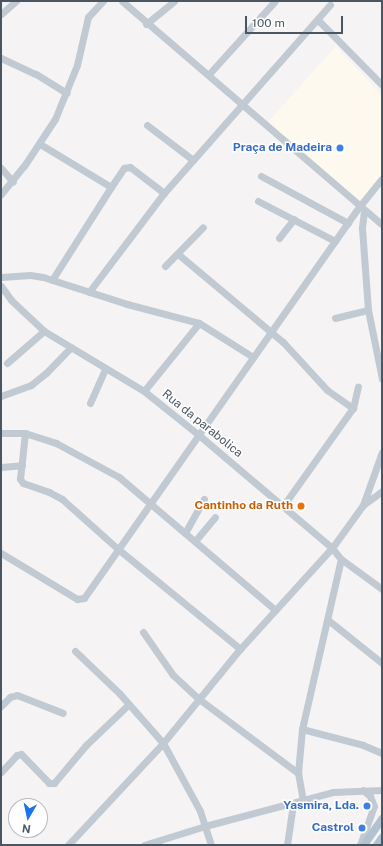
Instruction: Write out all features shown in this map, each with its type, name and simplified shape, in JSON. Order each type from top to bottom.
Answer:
[{"type":"main road","points":[[364,845],[382,820]]},
{"type":"main road","points":[[377,845],[382,838]]},
{"type":"street","points":[[1,194],[13,182],[40,144],[55,118],[77,65],[88,17],[103,1]]},
{"type":"street","points":[[122,1],[146,24],[209,74],[382,225]]},
{"type":"street","points":[[146,24],[174,1]]},
{"type":"street","points":[[209,74],[276,1]]},
{"type":"street","points":[[1,14],[13,2]]},
{"type":"street","points":[[89,292],[164,193],[330,5]]},
{"type":"street","points":[[318,20],[382,85]]},
{"type":"street","points":[[1,58],[36,74],[66,93]]},
{"type":"street","points":[[147,125],[193,160]]},
{"type":"street","points":[[40,144],[111,187]]},
{"type":"street","points":[[52,280],[111,187],[127,167],[164,193]]},
{"type":"street","points":[[1,168],[13,182]]},
{"type":"street","points":[[261,176],[348,223]]},
{"type":"street","points":[[1,553],[41,579],[80,599],[84,598],[200,436],[253,357],[272,333],[335,241],[348,223],[362,209],[382,179]]},
{"type":"street","points":[[258,201],[335,241]]},
{"type":"street","points":[[362,209],[368,310],[382,379]]},
{"type":"street","points":[[278,238],[294,219]]},
{"type":"street","points":[[165,266],[203,227]]},
{"type":"street","points":[[178,254],[295,352],[327,390],[353,408]]},
{"type":"street","points":[[1,276],[30,275],[52,280],[199,323],[253,357]]},
{"type":"street","name":"Rua da parabolica","points":[[1,286],[12,300],[44,331],[70,348],[144,391],[283,506],[332,548],[341,559],[382,589]]},
{"type":"street","points":[[335,318],[368,310]]},
{"type":"street","points":[[144,391],[199,323]]},
{"type":"street","points":[[7,363],[44,331]]},
{"type":"street","points":[[1,396],[31,385],[46,373],[70,348]]},
{"type":"street","points":[[90,403],[105,369]]},
{"type":"street","points":[[283,506],[353,408],[358,386]]},
{"type":"street","points":[[1,433],[25,433],[56,443],[119,477],[196,541],[275,610]]},
{"type":"street","points":[[25,433],[20,479],[23,483],[49,492],[62,499],[118,549],[240,649]]},
{"type":"street","points":[[68,845],[163,743],[240,649],[332,548],[363,505],[382,452]]},
{"type":"street","points":[[1,467],[22,465]]},
{"type":"street","points":[[363,505],[382,491]]},
{"type":"street","points":[[185,533],[204,499]]},
{"type":"street","points":[[196,541],[215,517]]},
{"type":"street","points":[[303,801],[298,773],[302,729],[341,559]]},
{"type":"street","points":[[328,620],[382,663]]},
{"type":"street","points":[[143,632],[173,675],[199,699],[298,773]]},
{"type":"street","points":[[75,651],[129,704],[163,743],[188,785],[205,826],[210,845]]},
{"type":"street","points":[[1,706],[10,697],[17,695],[63,713]]},
{"type":"street","points":[[1,772],[17,755],[21,754],[49,783],[54,783],[86,745],[129,704]]},
{"type":"street","points":[[302,729],[363,745],[382,753]]},
{"type":"street","points":[[360,845],[374,806],[370,796],[362,790]]},
{"type":"street","points":[[144,845],[205,826],[293,804],[333,792],[382,790]]},
{"type":"street","points":[[287,845],[293,804]]},
{"type":"shaded area","name":"Praça de Madeira","points":[[336,46],[382,96],[382,175],[359,202],[268,122]]},
{"type":"place","name":"Praça de Madeira","points":[[340,148]]},
{"type":"place","name":"Cantinho da Ruth","points":[[301,506]]},
{"type":"place","name":"Yasmira, Lda.","points":[[367,806]]},
{"type":"place","name":"Castrol","points":[[362,828]]}]
